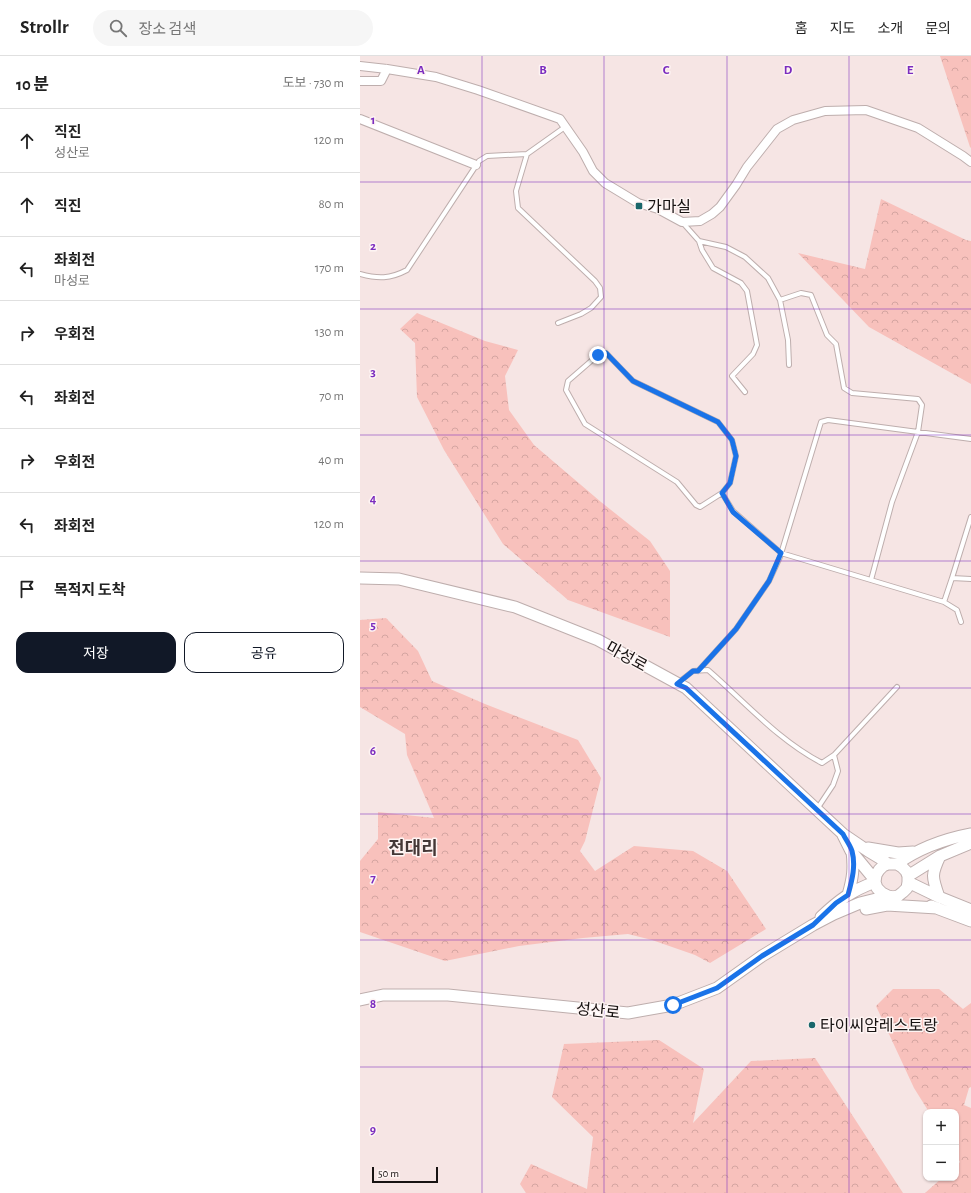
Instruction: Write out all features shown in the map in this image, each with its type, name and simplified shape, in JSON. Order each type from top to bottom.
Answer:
[{"type":"main road","name":"마성로","points":[[360,578],[399,579],[515,607],[598,640],[686,688],[843,834]]},
{"type":"main road","points":[[813,925],[860,903],[893,896],[903,892],[907,888],[908,879],[906,871],[902,867],[883,860],[843,834]]},
{"type":"main road","points":[[843,834],[852,851],[875,881],[877,888],[882,893],[937,908],[971,921]]},
{"type":"main road","points":[[875,881],[876,874],[879,870],[917,852],[956,837],[971,834]]},
{"type":"main road","points":[[908,879],[940,856],[971,843]]},
{"type":"main road","points":[[862,847],[898,853],[917,852]]},
{"type":"main road","points":[[848,895],[854,870],[852,851]]},
{"type":"main road","points":[[939,897],[933,875],[934,868],[940,856]]},
{"type":"main road","points":[[908,879],[939,897],[971,910]]},
{"type":"main road","points":[[813,925],[836,903],[859,888],[875,881]]},
{"type":"main road","points":[[834,914],[887,905],[937,908]]},
{"type":"main road","name":"성산로","points":[[360,1000],[383,995],[448,995],[628,1013],[636,1012],[673,1005],[717,988],[762,956],[813,925]]},
{"type":"street","points":[[360,66],[387,68],[436,77],[560,119],[583,152],[593,171],[606,183],[638,202],[658,209],[682,222],[700,221],[720,207],[747,167],[778,129],[793,120],[825,111],[866,110],[873,112],[918,128],[971,162]]},
{"type":"street","points":[[360,81],[381,81],[387,68]]},
{"type":"street","points":[[360,119],[476,165]]},
{"type":"lane","points":[[360,274],[373,278],[396,276],[407,270],[478,161],[487,156],[527,154],[566,127]]},
{"type":"lane","points":[[527,154],[516,191],[518,208],[595,281],[600,288],[601,297],[591,308],[558,324]]},
{"type":"lane","points":[[682,222],[699,241],[702,250],[713,268],[741,283],[747,291],[757,345],[753,354],[732,376],[745,392]]},
{"type":"lane","points":[[699,241],[726,247],[745,257],[768,278],[780,300],[788,340],[789,365]]},
{"type":"lane","points":[[780,300],[801,293],[811,295],[827,335],[836,344],[844,388],[852,393],[918,399],[922,405],[918,432],[892,502],[871,580]]},
{"type":"lane","points":[[606,353],[633,381],[718,422],[732,440],[736,456],[730,483],[722,493],[700,507],[696,505],[677,482],[585,424],[566,390],[568,381],[598,355],[606,353]]},
{"type":"lane","points":[[698,671],[736,629],[769,581],[781,553],[821,422],[828,420],[971,438]]},
{"type":"lane","points":[[722,493],[733,512],[781,553],[944,602],[957,610],[961,622]]},
{"type":"lane","points":[[944,602],[971,517]]},
{"type":"lane","points":[[952,578],[971,579]]},
{"type":"lane","points":[[677,684],[693,671],[708,670],[783,738],[822,762],[834,755],[897,687]]},
{"type":"lane","points":[[817,810],[832,785],[838,771],[834,755]]},
{"type":"green space","points":[[940,56],[971,56],[971,148],[970,147]]},
{"type":"green space","points":[[881,199],[966,240],[971,241],[971,384],[869,327],[798,253],[865,269]]},
{"type":"green space","points":[[417,313],[485,341],[518,350],[505,376],[509,410],[534,445],[650,541],[670,571],[670,637],[568,600],[503,544],[444,450],[417,397],[415,343],[400,329]]},
{"type":"green space","points":[[386,618],[418,651],[432,681],[485,704],[578,740],[601,778],[585,841],[580,851],[595,871],[634,846],[693,851],[727,871],[766,929],[710,963],[695,955],[652,940],[628,934],[519,946],[445,961],[360,932],[360,861],[378,839],[378,812],[434,818],[407,755],[405,734],[360,707],[360,620]]},
{"type":"green space","points":[[893,989],[939,989],[963,1009],[971,1003],[971,1087],[969,1088],[964,1105],[971,1108],[971,1193],[925,1193],[939,1181],[959,1181],[959,1109],[927,1109],[914,1088],[876,1006]]},
{"type":"green space","points":[[659,1040],[704,1069],[693,1123],[751,1061],[815,1058],[903,1193],[526,1193],[520,1184],[531,1164],[587,1189],[593,1137],[552,1097],[564,1044]]},
{"type":"place","name":"가마실","points":[[639,206]]},
{"type":"place","name":"타이씨암레스토랑","points":[[812,1025]]},
{"type":"district","name":"전대리","points":[[413,848]]},
{"type":"route","points":[[598,355],[606,353],[633,381],[718,422],[732,440],[736,456],[730,483],[722,493],[733,512],[781,553],[769,581],[736,629],[698,671],[693,671],[677,684],[686,688],[843,834],[852,851],[854,870],[848,895],[836,903],[813,925],[762,956],[717,988],[673,1005]]}]
